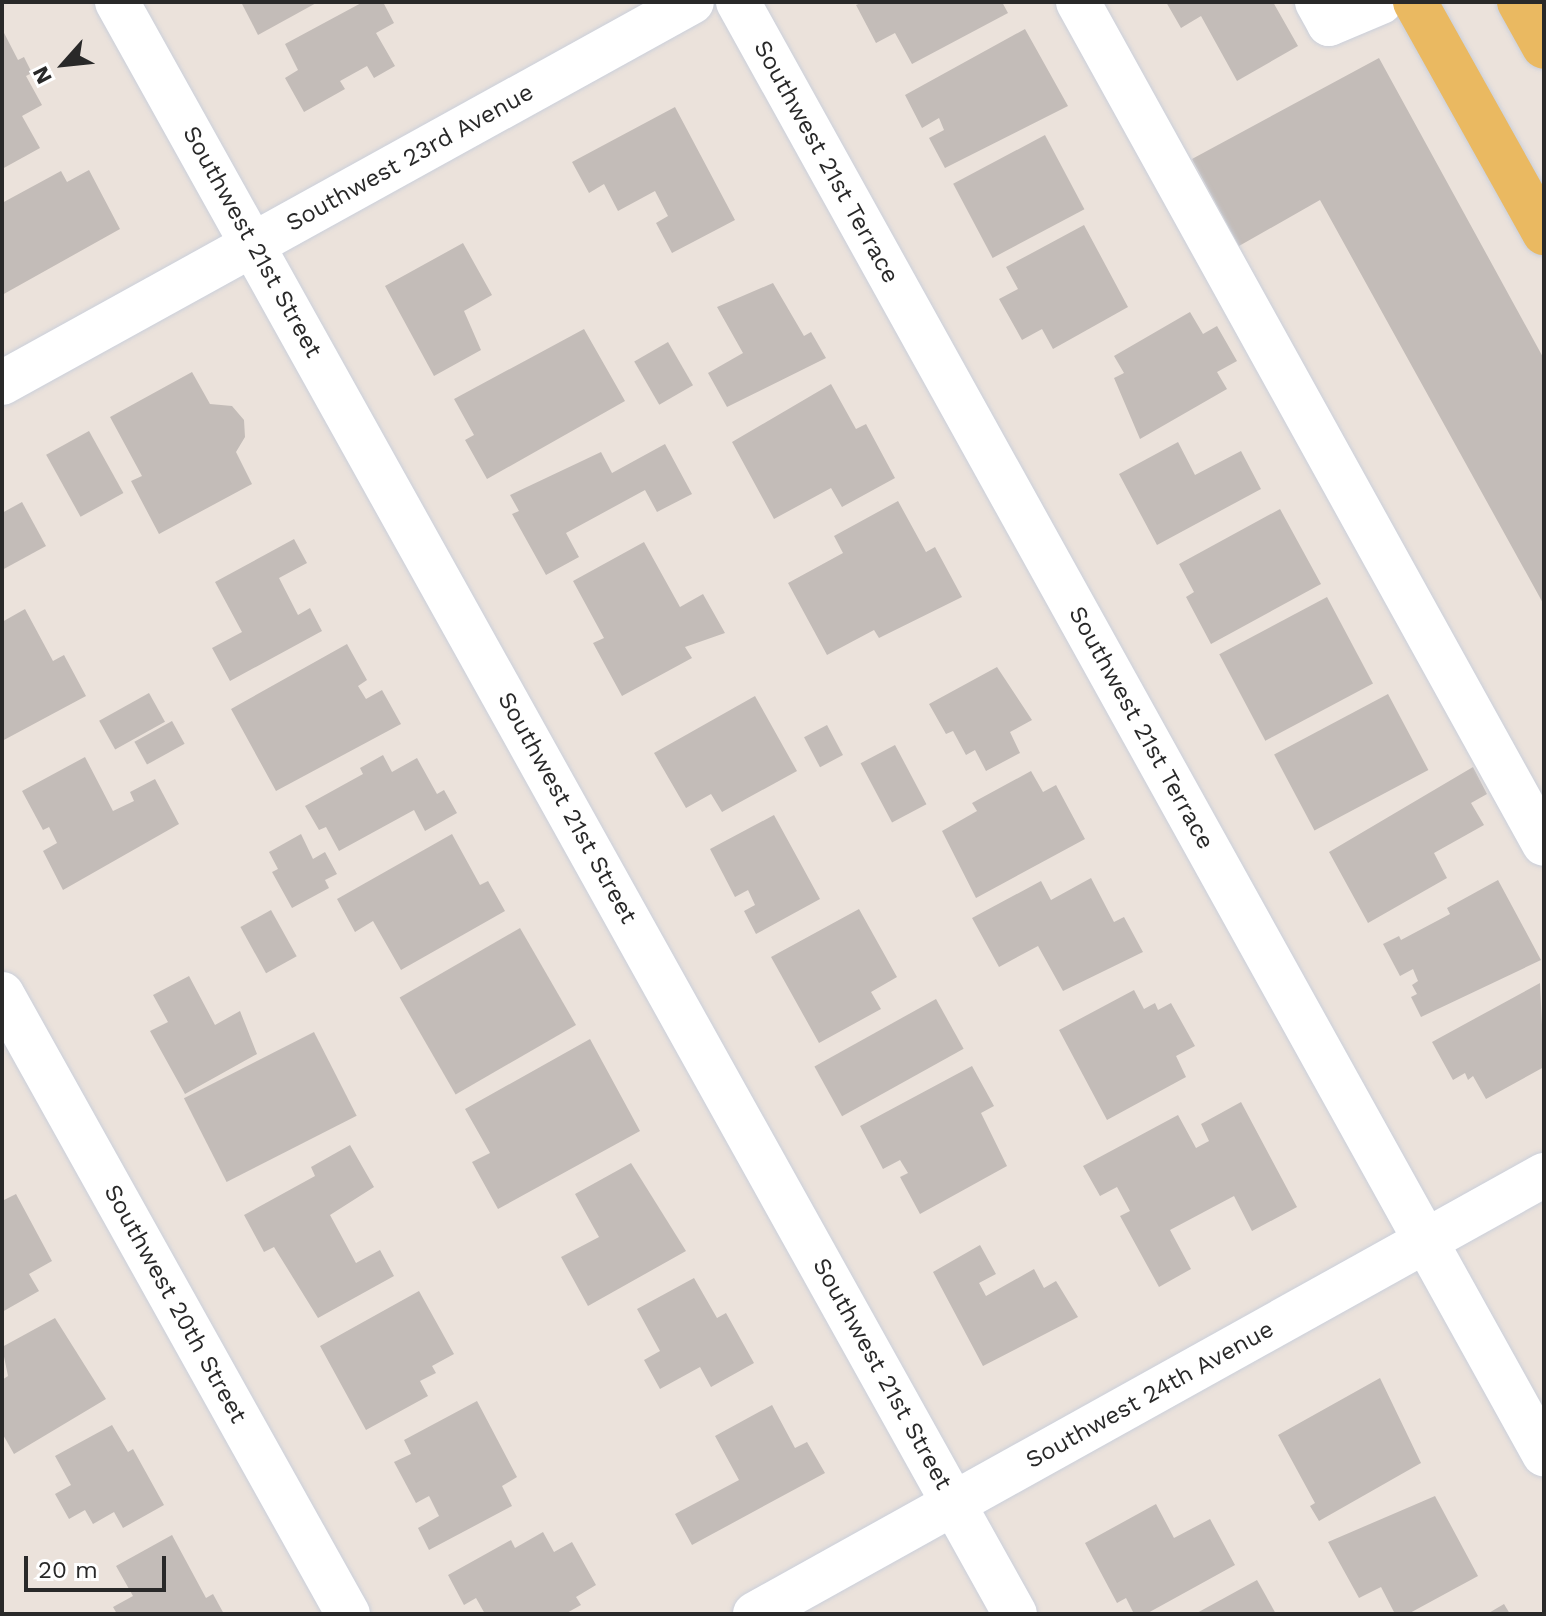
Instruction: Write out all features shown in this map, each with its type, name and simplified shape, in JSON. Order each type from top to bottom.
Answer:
[{"type":"main road","points":[[1415,2],[1544,233]]},
{"type":"main road","points":[[1519,2],[1544,47]]},
{"type":"street","name":"Southwest 21st Street","points":[[117,2],[1015,1614]]},
{"type":"street","name":"Southwest 23rd Avenue","points":[[2,383],[692,2]]},
{"type":"street","name":"Southwest 21st Terrace","points":[[738,2],[1544,1454]]},
{"type":"street","points":[[1078,2],[1544,844]]},
{"type":"street","points":[[1317,2],[1329,24],[1381,2]]},
{"type":"street","name":"Southwest 20th Street","points":[[2,994],[348,1614]]},
{"type":"street","name":"Southwest 24th Avenue","points":[[755,1614],[1544,1175]]},
{"type":"building","points":[[241,2],[318,2],[258,35]]},
{"type":"building","points":[[363,2],[383,2],[394,23],[376,33],[395,66],[374,78],[367,66],[340,81],[345,89],[304,112],[285,78],[298,70],[285,44]]},
{"type":"building","points":[[863,2],[1002,2],[1008,13],[912,64],[895,33],[876,43],[856,5]]},
{"type":"building","points":[[1166,2],[1273,2],[1298,46],[1237,81],[1201,16],[1181,28]]},
{"type":"building","points":[[2,29],[18,60],[24,57],[32,73],[26,76],[42,105],[22,116],[40,148],[2,169]]},
{"type":"building","points":[[1025,29],[1068,106],[945,168],[929,138],[944,130],[939,118],[922,128],[905,95]]},
{"type":"building","points":[[1379,58],[1544,359],[1544,605],[1320,200],[1239,246],[1192,159]]},
{"type":"building","points":[[675,107],[735,220],[672,253],[656,223],[668,216],[655,191],[618,211],[604,184],[589,193],[572,162]]},
{"type":"building","points":[[1045,135],[1084,209],[993,258],[953,184]]},
{"type":"building","points":[[89,170],[120,229],[2,295],[2,203],[61,171],[67,182]]},
{"type":"building","points":[[1084,225],[1128,307],[1053,349],[1042,329],[1022,340],[999,299],[1018,289],[1006,267]]},
{"type":"building","points":[[463,243],[492,295],[464,311],[481,350],[434,376],[385,286]]},
{"type":"building","points":[[773,283],[804,336],[811,332],[826,358],[727,407],[708,373],[743,353],[717,307]]},
{"type":"building","points":[[1190,312],[1203,334],[1217,326],[1237,361],[1217,372],[1227,389],[1140,439],[1114,378],[1124,373],[1114,356]]},
{"type":"building","points":[[584,329],[625,401],[487,479],[465,440],[474,435],[454,399]]},
{"type":"building","points":[[668,342],[693,385],[659,405],[634,362]]},
{"type":"building","points":[[192,372],[210,404],[232,406],[244,420],[245,437],[236,452],[252,484],[159,534],[131,481],[142,476],[110,417]]},
{"type":"building","points":[[831,384],[856,429],[866,424],[895,478],[842,507],[831,488],[774,519],[732,442]]},
{"type":"building","points":[[89,431],[123,493],[81,517],[46,455]]},
{"type":"building","points":[[1178,442],[1195,475],[1241,451],[1261,489],[1157,545],[1119,474]]},
{"type":"building","points":[[665,444],[692,494],[657,512],[645,490],[566,533],[579,557],[546,575],[512,514],[519,511],[510,495],[601,452],[612,473]]},
{"type":"building","points":[[898,501],[926,552],[935,547],[962,597],[879,638],[874,630],[827,655],[788,583],[843,553],[834,536]]},
{"type":"building","points":[[22,502],[46,546],[2,570],[2,513]]},
{"type":"building","points":[[1280,509],[1321,584],[1211,644],[1186,597],[1194,592],[1179,564]]},
{"type":"building","points":[[294,539],[307,563],[279,578],[298,615],[310,608],[322,631],[230,681],[212,648],[242,632],[215,582]]},
{"type":"building","points":[[644,542],[680,607],[703,594],[725,633],[685,647],[692,658],[622,696],[593,643],[604,638],[573,581]]},
{"type":"building","points":[[1327,597],[1373,684],[1265,741],[1219,654]]},
{"type":"building","points":[[25,609],[53,661],[64,655],[86,696],[2,741],[2,622]]},
{"type":"building","points":[[347,644],[367,680],[358,686],[366,699],[382,690],[401,724],[276,791],[231,709]]},
{"type":"building","points":[[997,667],[1032,720],[1010,732],[1020,753],[986,771],[975,750],[966,755],[953,731],[946,734],[929,704]]},
{"type":"building","points":[[149,693],[165,722],[115,749],[99,721]]},
{"type":"building","points":[[1388,694],[1428,770],[1314,830],[1274,755]]},
{"type":"building","points":[[755,696],[797,771],[722,812],[711,794],[686,808],[654,753]]},
{"type":"building","points":[[172,721],[185,744],[147,765],[134,742]]},
{"type":"building","points":[[827,725],[843,755],[820,767],[804,737]]},
{"type":"building","points":[[895,745],[926,804],[892,822],[861,763]]},
{"type":"building","points":[[383,755],[392,772],[417,758],[437,794],[444,790],[457,813],[425,831],[414,810],[339,851],[326,827],[319,830],[305,806],[363,774],[360,768]]},
{"type":"building","points":[[85,757],[113,811],[134,801],[130,792],[155,779],[179,824],[63,890],[43,851],[57,843],[49,827],[43,830],[22,791]]},
{"type":"building","points":[[1473,767],[1487,794],[1471,803],[1484,825],[1434,853],[1447,878],[1368,923],[1329,852]]},
{"type":"building","points":[[1031,771],[1043,792],[1056,785],[1085,839],[976,898],[942,831],[977,811],[972,803]]},
{"type":"building","points":[[774,815],[820,899],[756,934],[744,911],[755,905],[748,890],[735,897],[710,849]]},
{"type":"building","points":[[301,834],[313,859],[325,852],[337,874],[325,880],[329,888],[292,908],[272,872],[278,869],[269,852]]},
{"type":"building","points":[[452,834],[480,885],[488,881],[505,911],[401,970],[373,921],[355,932],[337,899]]},
{"type":"building","points":[[1091,878],[1114,922],[1124,917],[1143,952],[1063,991],[1038,946],[999,967],[972,918],[1041,881],[1051,900]]},
{"type":"building","points":[[1498,880],[1541,960],[1421,1017],[1411,997],[1417,994],[1412,985],[1418,981],[1413,969],[1400,976],[1383,944],[1399,936],[1401,940],[1450,914],[1447,908]]},
{"type":"building","points":[[859,909],[897,977],[871,992],[881,1009],[819,1043],[771,957]]},
{"type":"building","points":[[271,910],[297,956],[266,973],[240,927]]},
{"type":"building","points":[[520,928],[576,1025],[456,1094],[400,998]]},
{"type":"building","points":[[189,976],[215,1025],[240,1011],[257,1054],[185,1094],[150,1031],[168,1022],[153,995]]},
{"type":"building","points":[[1540,983],[1544,1067],[1486,1099],[1473,1076],[1468,1080],[1465,1073],[1453,1080],[1432,1042]]},
{"type":"building","points":[[1134,990],[1144,1009],[1155,1003],[1158,1010],[1171,1003],[1195,1046],[1176,1056],[1186,1077],[1107,1120],[1059,1030]]},
{"type":"building","points":[[936,999],[964,1049],[842,1116],[814,1066]]},
{"type":"building","points":[[314,1032],[357,1116],[227,1182],[184,1098]]},
{"type":"building","points":[[590,1039],[640,1131],[498,1209],[472,1162],[490,1153],[465,1109]]},
{"type":"building","points":[[972,1066],[994,1106],[981,1113],[1007,1166],[920,1214],[900,1177],[908,1173],[900,1160],[883,1169],[860,1126]]},
{"type":"building","points":[[1241,1102],[1297,1207],[1252,1231],[1234,1196],[1170,1230],[1191,1269],[1159,1287],[1120,1216],[1130,1211],[1117,1187],[1100,1196],[1083,1166],[1178,1115],[1196,1148],[1209,1141],[1201,1124]]},
{"type":"building","points":[[350,1145],[374,1187],[330,1215],[356,1263],[380,1250],[394,1276],[318,1318],[274,1247],[264,1252],[244,1215],[315,1176],[311,1167]]},
{"type":"building","points":[[631,1163],[686,1251],[588,1306],[561,1257],[599,1237],[575,1194]]},
{"type":"building","points":[[16,1194],[52,1261],[29,1274],[39,1291],[2,1312],[2,1201]]},
{"type":"building","points":[[980,1245],[996,1274],[979,1283],[986,1296],[1034,1269],[1044,1288],[1056,1281],[1078,1317],[983,1366],[933,1272]]},
{"type":"building","points":[[694,1278],[717,1318],[726,1313],[754,1363],[711,1387],[700,1367],[660,1389],[644,1360],[660,1351],[637,1309]]},
{"type":"building","points":[[419,1291],[454,1354],[432,1366],[436,1373],[420,1381],[428,1396],[366,1430],[320,1346]]},
{"type":"building","points":[[55,1318],[106,1399],[14,1454],[2,1433],[2,1380],[8,1376],[2,1347]]},
{"type":"building","points":[[1380,1378],[1421,1463],[1319,1521],[1310,1506],[1315,1503],[1278,1435]]},
{"type":"building","points":[[477,1401],[517,1477],[502,1486],[512,1506],[429,1550],[418,1528],[439,1516],[429,1496],[416,1503],[394,1462],[411,1454],[404,1440]]},
{"type":"building","points":[[772,1405],[795,1448],[807,1442],[825,1473],[692,1545],[675,1514],[739,1480],[715,1436]]},
{"type":"building","points":[[112,1425],[128,1452],[133,1449],[164,1505],[123,1528],[114,1512],[93,1524],[85,1510],[69,1519],[55,1494],[71,1485],[55,1456]]},
{"type":"building","points":[[1435,1496],[1478,1576],[1408,1614],[1395,1614],[1381,1587],[1359,1598],[1328,1542]]},
{"type":"building","points":[[1156,1504],[1174,1538],[1210,1519],[1235,1565],[1146,1614],[1134,1614],[1126,1598],[1117,1603],[1085,1543]]},
{"type":"building","points":[[543,1532],[554,1552],[572,1542],[596,1585],[576,1597],[581,1605],[565,1614],[485,1614],[476,1598],[464,1605],[448,1575],[511,1540],[515,1548]]},
{"type":"building","points":[[172,1535],[206,1598],[213,1594],[224,1614],[117,1614],[113,1607],[133,1596],[116,1566]]},
{"type":"building","points":[[1257,1580],[1276,1614],[1195,1614]]},
{"type":"building","points":[[1504,1604],[1510,1614],[1487,1614]]}]
